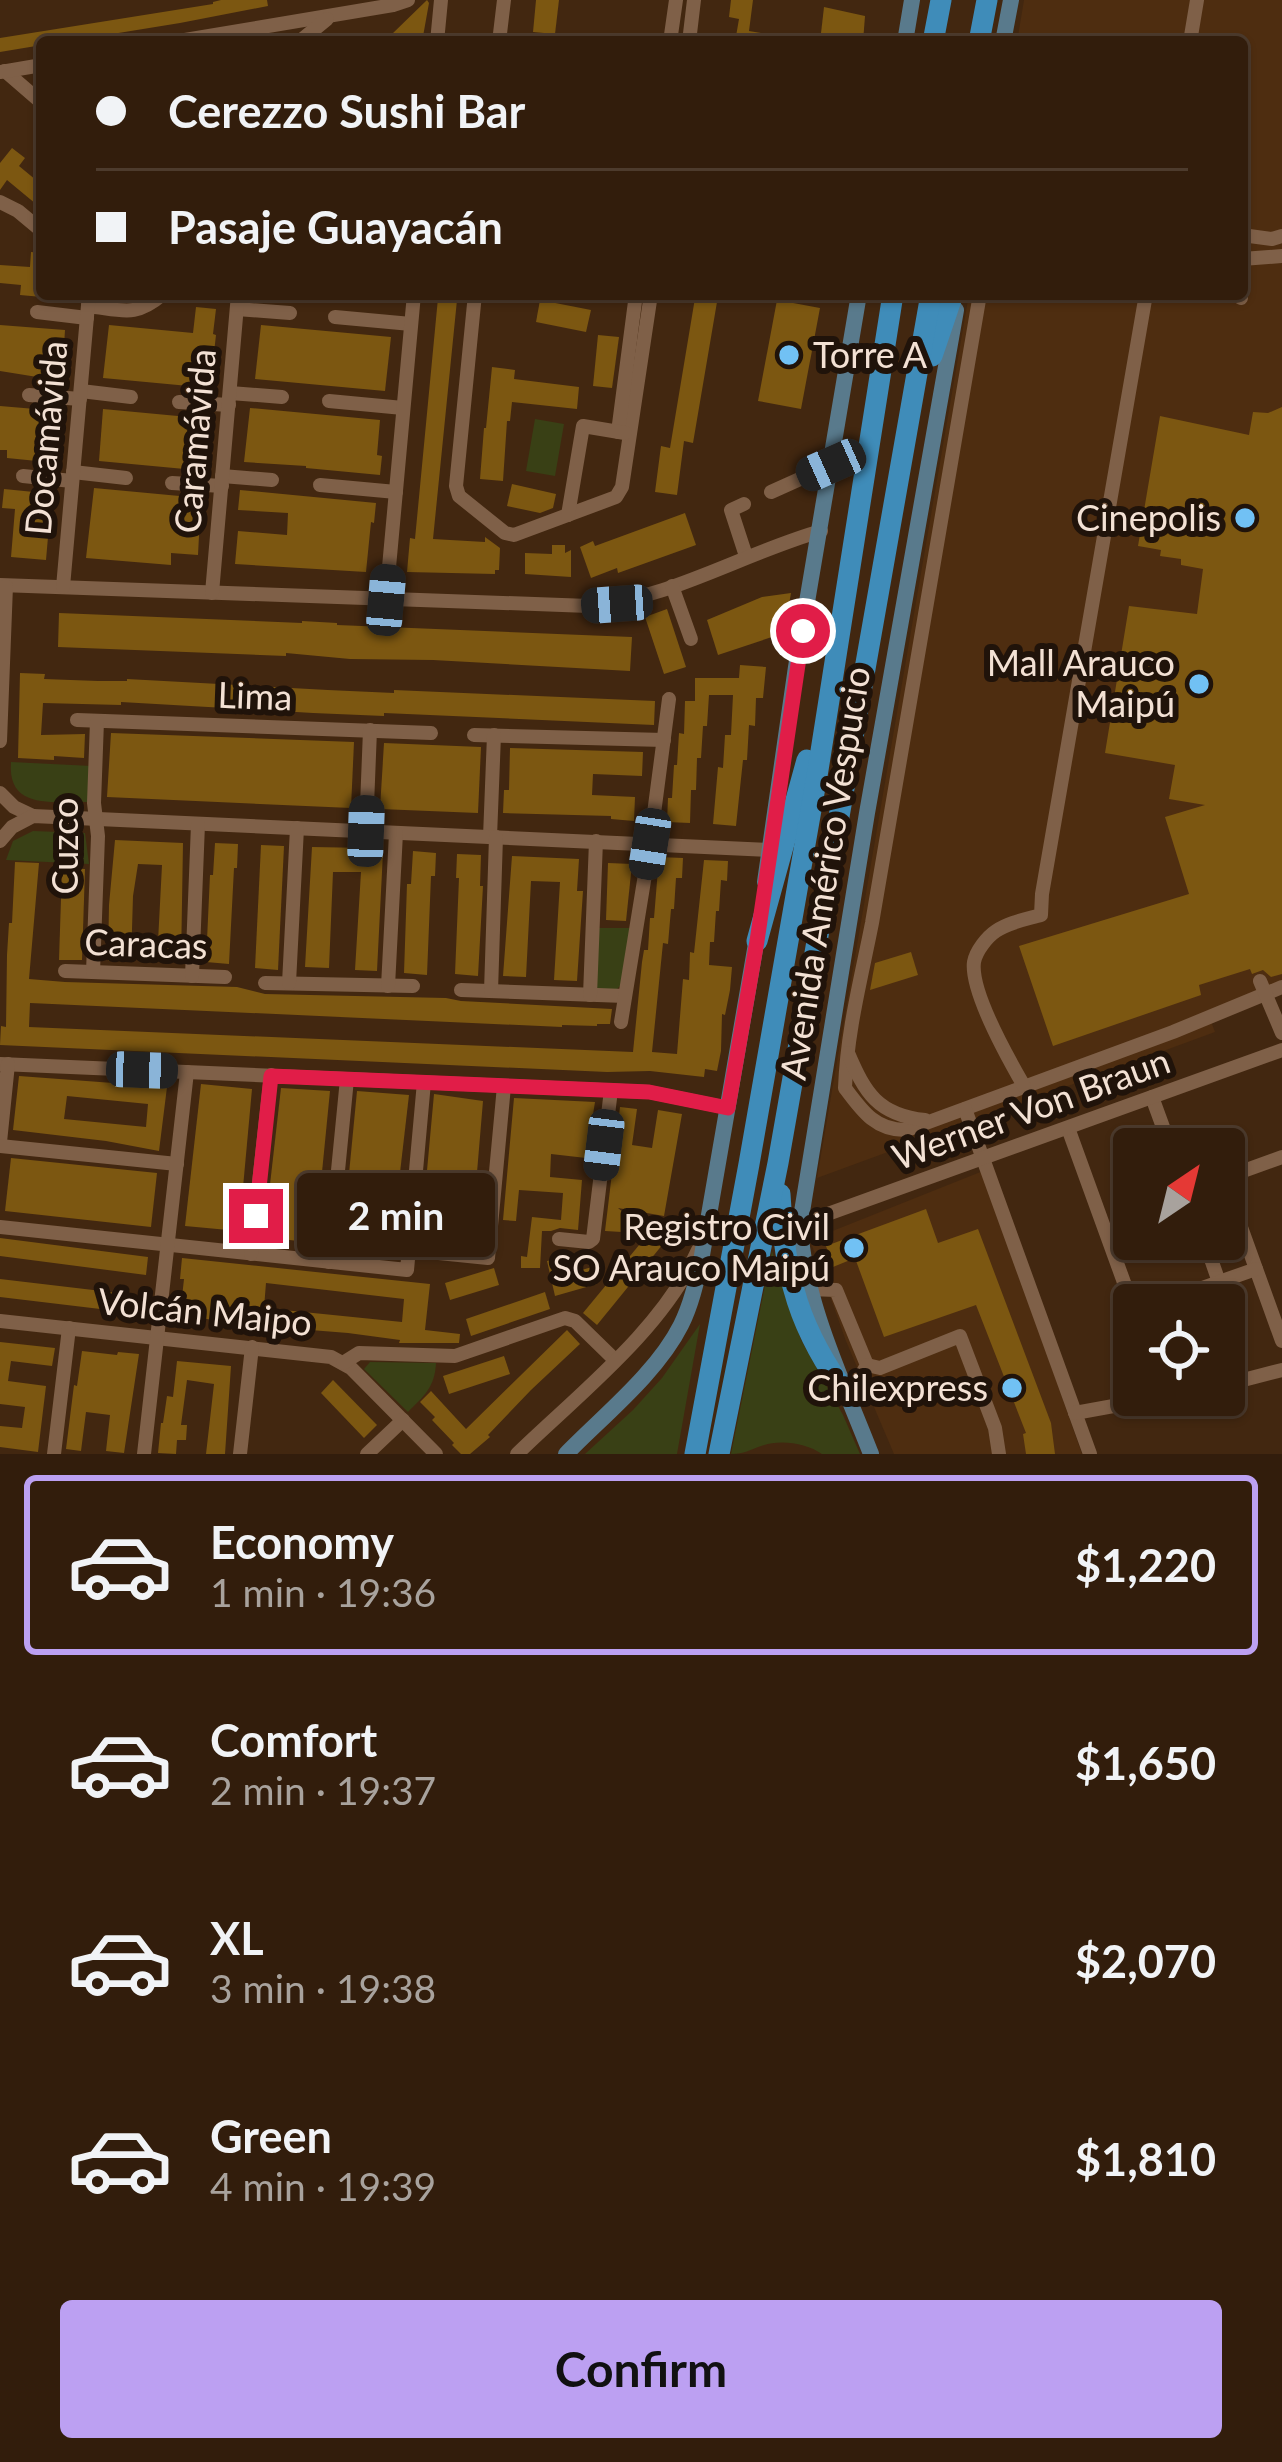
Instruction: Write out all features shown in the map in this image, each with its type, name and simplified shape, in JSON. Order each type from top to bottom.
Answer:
[{"type":"highway","points":[[926,0],[929,36]]},
{"type":"highway","points":[[932,36],[941,0]]},
{"type":"highway","points":[[980,36],[987,0]]},
{"type":"highway","points":[[695,1454],[836,655],[892,300]]},
{"type":"highway","points":[[719,1454],[778,1163],[930,300]]},
{"type":"highway","points":[[908,425],[954,300]]},
{"type":"highway","points":[[757,941],[836,655]]},
{"type":"highway","points":[[778,1163],[790,1282],[817,1348],[849,1397]]},
{"type":"main road","points":[[906,36],[913,0]]},
{"type":"main road","points":[[1004,36],[1011,0]]},
{"type":"main road","name":"Avenida Américo Vespucio","points":[[566,1454],[648,1370],[678,1330],[697,1281],[757,941],[796,667],[859,300]]},
{"type":"main road","name":"Avenida Américo Vespucio","points":[[871,1454],[810,1288],[800,1224],[955,300]]},
{"type":"street","points":[[208,36],[408,0]]},
{"type":"street","points":[[438,36],[441,0]]},
{"type":"street","points":[[501,36],[504,0]]},
{"type":"street","points":[[671,36],[676,0]]},
{"type":"street","points":[[690,36],[694,0]]},
{"type":"street","points":[[1191,36],[1197,0]]},
{"type":"street","points":[[306,36],[330,15]]},
{"type":"street","points":[[2,72],[36,66]]},
{"type":"street","points":[[2,72],[36,98]]},
{"type":"street","points":[[0,202],[36,226]]},
{"type":"street","points":[[1248,236],[1282,236]]},
{"type":"street","points":[[1248,259],[1282,256]]},
{"type":"street","points":[[37,312],[88,306],[136,311],[156,300]]},
{"type":"street","points":[[386,600],[413,300]]},
{"type":"street","points":[[474,300],[456,486],[459,496],[514,535],[616,497],[622,487],[636,300]]},
{"type":"street","points":[[624,433],[650,300]]},
{"type":"street","points":[[979,300],[846,1049],[844,1088],[873,1121],[888,1130],[907,1130],[1174,1033],[1263,987],[1282,988]]},
{"type":"street","points":[[1024,1086],[988,1017],[974,965],[996,931],[1042,915],[1145,300]]},
{"type":"street","points":[[238,302],[290,314]]},
{"type":"street","name":"Caramávida","points":[[212,593],[238,302]]},
{"type":"street","name":"Docamávida","points":[[63,587],[88,306]]},
{"type":"street","points":[[334,317],[411,324]]},
{"type":"street","points":[[29,395],[131,397]]},
{"type":"street","points":[[179,402],[281,398]]},
{"type":"street","points":[[329,401],[404,408]]},
{"type":"street","points":[[936,424],[957,429]]},
{"type":"street","points":[[568,515],[583,426],[624,433]]},
{"type":"street","points":[[771,492],[831,465]]},
{"type":"street","points":[[23,476],[126,478]]},
{"type":"street","points":[[172,483],[272,480]]},
{"type":"street","points":[[320,485],[396,492]]},
{"type":"street","points":[[744,504],[731,510],[746,556]]},
{"type":"street","points":[[0,741],[3,585],[589,606],[617,604],[821,531]]},
{"type":"street","points":[[672,586],[691,639]]},
{"type":"street","points":[[621,1022],[669,699]]},
{"type":"street","points":[[886,706],[909,710]]},
{"type":"street","name":"Lima","points":[[77,720],[431,733]]},
{"type":"street","name":"Cuzco","points":[[93,972],[97,721]]},
{"type":"street","points":[[366,831],[370,730]]},
{"type":"street","points":[[474,735],[664,740]]},
{"type":"street","points":[[491,992],[494,735]]},
{"type":"street","points":[[0,793],[33,816],[770,850]]},
{"type":"street","points":[[0,841],[12,827],[33,816]]},
{"type":"street","points":[[192,976],[198,824]]},
{"type":"street","points":[[289,983],[297,828]]},
{"type":"street","points":[[388,986],[396,832]]},
{"type":"street","points":[[590,995],[596,842]]},
{"type":"street","name":"Caracas","points":[[65,971],[225,977]]},
{"type":"street","points":[[265,982],[413,986]]},
{"type":"street","points":[[1263,987],[1282,1033]]},
{"type":"street","points":[[461,990],[625,997]]},
{"type":"street","points":[[846,1049],[873,1099],[901,1117],[930,1121]]},
{"type":"street","name":"Werner Von Braun","points":[[800,1224],[1282,1049]]},
{"type":"street","points":[[177,1164],[0,1144],[4,1064],[610,1090],[664,1094],[728,1108]]},
{"type":"street","points":[[144,1454],[187,1072]]},
{"type":"street","points":[[251,1253],[271,1076]]},
{"type":"street","points":[[329,1262],[346,1079]]},
{"type":"street","points":[[0,1227],[407,1270],[424,1082]]},
{"type":"street","points":[[822,1094],[861,1083]]},
{"type":"street","points":[[409,1250],[488,1258],[504,1086]]},
{"type":"street","points":[[559,1239],[593,1239],[610,1090]]},
{"type":"street","points":[[1152,1097],[1163,1128]]},
{"type":"street","points":[[965,1109],[1090,1454]]},
{"type":"street","points":[[1068,1127],[1125,1284]]},
{"type":"street","points":[[1245,1171],[1282,1157]]},
{"type":"street","points":[[517,1454],[662,1311],[705,1234]]},
{"type":"street","points":[[1245,1237],[1282,1341]]},
{"type":"street","points":[[1211,1260],[1219,1282]]},
{"type":"street","points":[[1213,1284],[1256,1268]]},
{"type":"street","points":[[810,1288],[836,1290],[867,1365]]},
{"type":"street","points":[[343,1363],[359,1353],[455,1356],[565,1318],[575,1321],[615,1360]]},
{"type":"street","name":"Volcán Maipo","points":[[0,1321],[320,1354],[343,1363],[436,1454]]},
{"type":"street","points":[[54,1454],[69,1328]]},
{"type":"street","points":[[867,1365],[880,1368],[960,1336],[995,1428],[999,1454]]},
{"type":"street","points":[[240,1454],[252,1347]]},
{"type":"street","points":[[849,1397],[867,1365]]},
{"type":"street","points":[[1245,1379],[1282,1370]]},
{"type":"street","points":[[1075,1413],[1113,1406]]},
{"type":"street","points":[[367,1454],[403,1420]]},
{"type":"shaded area","name":"Mall Arauco Maipú","points":[[1024,0],[1282,0],[1282,994],[1210,1019],[1215,1032],[817,1178],[968,300],[1248,300],[1248,36],[1018,36]]},
{"type":"shaded area","points":[[983,1171],[1082,1454],[894,1454],[810,1240]]},
{"type":"green space","points":[[535,419],[564,424],[555,476],[526,471]]},
{"type":"green space","points":[[11,762],[92,766],[89,802],[48,802],[25,796],[12,778]]},
{"type":"green space","points":[[33,831],[85,833],[89,864],[6,860],[13,841]]},
{"type":"green space","points":[[599,928],[630,928],[623,983],[616,990],[595,985]]},
{"type":"green space","points":[[772,1251],[801,1340],[860,1454],[822,1454],[784,1443],[731,1454]]},
{"type":"green space","points":[[700,1324],[677,1454],[585,1454],[662,1378]]},
{"type":"green space","points":[[370,1362],[436,1363],[431,1385],[408,1412],[364,1369]]},
{"type":"building","points":[[267,0],[268,6],[100,36],[36,36],[36,46],[0,52],[0,38],[213,2]]},
{"type":"building","points":[[427,0],[423,36],[391,35]]},
{"type":"building","points":[[536,0],[559,0],[555,34],[533,32]]},
{"type":"building","points":[[731,0],[753,0],[749,31],[778,36],[736,36],[739,19],[729,17]]},
{"type":"building","points":[[824,7],[865,16],[863,36],[821,36]]},
{"type":"building","points":[[12,148],[25,158],[19,166],[36,180],[36,204],[7,180],[0,190],[0,163]]},
{"type":"building","points":[[31,252],[36,252],[36,296],[20,295],[21,285],[0,283],[0,265],[30,267]]},
{"type":"building","points":[[438,300],[457,300],[433,539],[485,542],[485,537],[500,548],[499,570],[495,574],[407,572],[410,538],[415,539]]},
{"type":"building","points":[[540,300],[591,310],[586,332],[536,322]]},
{"type":"building","points":[[695,300],[717,302],[693,443],[684,441],[677,495],[655,492],[661,446],[670,448]]},
{"type":"building","name":"Torre A","points":[[777,300],[820,308],[801,409],[758,401]]},
{"type":"building","points":[[196,307],[216,309],[210,388],[103,378],[109,325],[193,333]]},
{"type":"building","points":[[0,325],[65,330],[62,381],[0,371]]},
{"type":"building","points":[[261,325],[391,337],[385,391],[255,379]]},
{"type":"building","points":[[598,335],[619,337],[612,388],[593,386]]},
{"type":"building","points":[[492,367],[515,370],[514,379],[579,387],[577,409],[512,402],[503,481],[480,479]]},
{"type":"building","points":[[0,406],[59,411],[57,463],[7,458],[7,450],[0,450]]},
{"type":"building","name":"Mall Arauco Maipú","points":[[1282,407],[1282,974],[1271,977],[1263,970],[1252,974],[1250,969],[1199,985],[1201,995],[1053,1046],[1019,946],[1189,894],[1165,817],[1205,805],[1169,799],[1175,765],[1105,753],[1129,606],[1197,614],[1203,569],[1160,556],[1161,550],[1138,546],[1160,416],[1249,435],[1253,412]]},
{"type":"building","points":[[250,408],[380,420],[380,475],[244,462]]},
{"type":"building","points":[[103,409],[210,419],[206,471],[99,461]]},
{"type":"building","points":[[512,484],[556,494],[553,508],[540,513],[507,506]]},
{"type":"building","points":[[94,488],[201,498],[198,555],[171,553],[171,565],[86,558]]},
{"type":"building","points":[[4,489],[54,494],[46,560],[11,557],[15,509],[2,508]]},
{"type":"building","points":[[240,490],[376,503],[366,572],[235,564],[238,531],[287,535],[288,513],[238,510]]},
{"type":"building","points":[[685,513],[696,545],[591,578],[580,547],[593,541],[595,546]]},
{"type":"building","points":[[552,545],[565,545],[565,553],[571,550],[571,577],[525,574],[525,553],[552,554]]},
{"type":"building","points":[[791,593],[784,633],[718,655],[707,620],[762,597]]},
{"type":"building","points":[[667,609],[686,667],[664,674],[645,617]]},
{"type":"building","points":[[59,613],[632,637],[630,671],[58,647]]},
{"type":"building","points":[[740,665],[766,667],[763,698],[756,698],[755,726],[749,725],[736,826],[713,824],[718,767],[723,768],[725,735],[731,735],[733,695],[709,695],[696,790],[691,790],[690,823],[667,822],[679,733],[684,734],[685,701],[695,701],[695,678],[739,678]]},
{"type":"building","points":[[20,673],[45,674],[44,679],[655,701],[654,725],[121,702],[43,703],[41,735],[85,734],[84,758],[18,758]]},
{"type":"building","points":[[111,733],[354,742],[351,808],[107,797]]},
{"type":"building","points":[[384,743],[481,747],[478,813],[380,809]]},
{"type":"building","points":[[510,748],[643,752],[642,776],[593,774],[592,795],[635,797],[634,821],[503,813]]},
{"type":"building","points":[[115,840],[183,843],[181,962],[157,961],[162,865],[138,864],[131,962],[108,961]]},
{"type":"building","points":[[215,843],[238,844],[229,964],[206,962]]},
{"type":"building","points":[[261,845],[284,846],[278,970],[255,968]]},
{"type":"building","points":[[312,847],[383,852],[377,971],[355,970],[361,872],[333,872],[329,968],[305,967]]},
{"type":"building","points":[[413,851],[436,853],[427,975],[404,973]]},
{"type":"building","points":[[457,854],[481,855],[478,976],[455,974]]},
{"type":"building","points":[[512,856],[579,859],[577,891],[583,891],[577,981],[554,980],[560,882],[531,881],[526,977],[503,976]]},
{"type":"building","points":[[659,857],[683,858],[668,944],[663,943],[652,1052],[677,1054],[683,979],[689,980],[690,952],[694,953],[704,860],[728,861],[709,965],[732,967],[730,990],[722,1014],[717,1071],[705,1069],[704,1077],[0,1045],[1,1026],[6,1027],[15,862],[39,863],[29,979],[612,1009],[610,1024],[562,1027],[30,1003],[29,1027],[633,1052]]},
{"type":"building","points":[[608,863],[632,864],[626,921],[606,920]]},
{"type":"building","points":[[62,868],[85,869],[82,960],[59,960]]},
{"type":"building","points":[[911,952],[918,975],[870,990],[875,963]]},
{"type":"building","points":[[19,1076],[167,1087],[159,1151],[13,1130]],"holes":[[[67,1096],[148,1104],[146,1127],[64,1119]]]},
{"type":"building","points":[[201,1084],[252,1089],[239,1231],[185,1226]]},
{"type":"building","points":[[281,1088],[330,1091],[315,1243],[264,1237]]},
{"type":"building","points":[[357,1091],[409,1095],[391,1250],[342,1246]]},
{"type":"building","points":[[434,1094],[483,1101],[473,1220],[480,1221],[478,1242],[421,1236]]},
{"type":"building","points":[[514,1098],[595,1102],[586,1158],[551,1154],[550,1177],[582,1180],[578,1230],[542,1231],[540,1268],[521,1268],[532,1217],[561,1220],[563,1193],[519,1190],[516,1221],[503,1220]]},
{"type":"building","points":[[620,1107],[637,1109],[632,1145],[652,1148],[658,1110],[682,1114],[664,1216],[618,1208],[624,1213],[622,1232],[605,1231]]},
{"type":"building","points":[[11,1158],[157,1173],[151,1227],[5,1211]]},
{"type":"building","points":[[926,1209],[938,1243],[978,1229],[1051,1423],[1055,1454],[1026,1454],[1026,1433],[976,1305],[884,1337],[855,1258],[833,1267],[826,1246]]},
{"type":"building","points":[[649,1233],[663,1244],[597,1325],[583,1313]]},
{"type":"building","points":[[0,1238],[148,1257],[146,1275],[0,1256]]},
{"type":"building","points":[[567,1257],[571,1273],[592,1267],[597,1284],[555,1296],[547,1261]]},
{"type":"building","points":[[182,1258],[430,1284],[425,1330],[460,1334],[459,1343],[399,1343],[180,1315],[184,1279],[180,1279]],"holes":[[[266,1283],[404,1299],[402,1322],[264,1308]]]},
{"type":"building","points":[[494,1268],[499,1285],[450,1300],[445,1283]]},
{"type":"building","points":[[0,1279],[144,1296],[142,1314],[0,1297]]},
{"type":"building","points":[[545,1292],[550,1309],[471,1336],[466,1319]]},
{"type":"building","points":[[567,1330],[580,1344],[470,1454],[461,1454],[452,1445],[420,1402],[431,1391],[466,1429]]},
{"type":"building","points":[[0,1342],[55,1348],[52,1366],[11,1361],[8,1381],[46,1386],[38,1452],[0,1447],[0,1426],[22,1428],[25,1407],[0,1404]]},
{"type":"building","points":[[82,1351],[139,1354],[124,1453],[106,1451],[110,1415],[86,1412],[81,1451],[66,1449]]},
{"type":"building","points":[[504,1356],[510,1374],[449,1394],[443,1376]]},
{"type":"building","points":[[177,1361],[231,1366],[225,1454],[206,1454],[214,1384],[187,1380],[181,1425],[187,1425],[186,1440],[177,1440],[176,1454],[158,1453]]},
{"type":"building","points":[[333,1380],[377,1425],[364,1438],[321,1393]]},
{"type":"place","name":"Torre A","points":[[789,355]]},
{"type":"place","name":"Cinepolis","points":[[1245,518]]},
{"type":"place","name":"Mall Arauco Maipú","points":[[1199,684]]},
{"type":"place","name":"Registro Civil SO Arauco Maipú","points":[[854,1248]]},
{"type":"place","name":"Chilexpress","points":[[1012,1388]]},
{"type":"route","points":[[256,1216],[271,1076],[649,1092],[728,1108],[803,631]]}]
